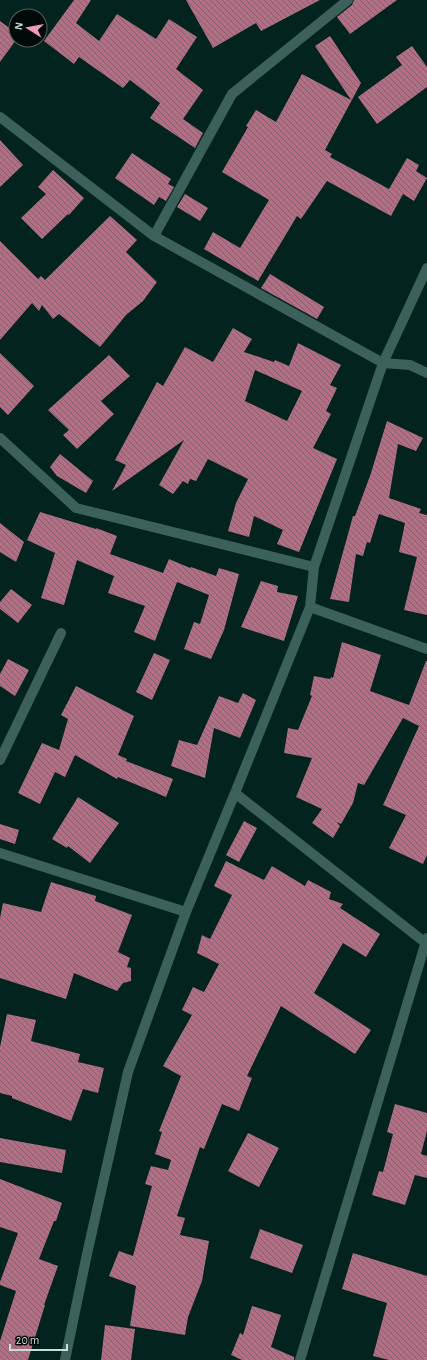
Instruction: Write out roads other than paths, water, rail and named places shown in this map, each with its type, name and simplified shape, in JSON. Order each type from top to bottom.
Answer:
[{"type":"street","points":[[154,236],[232,94],[348,0]]},
{"type":"street","points":[[0,117],[154,236],[383,363],[410,365],[427,373]]},
{"type":"street","points":[[65,1360],[128,1072],[186,912],[310,607],[314,566],[383,363],[427,268]]},
{"type":"street","points":[[0,438],[76,508],[314,566]]},
{"type":"street","points":[[310,607],[427,649]]},
{"type":"street","points":[[0,760],[61,633]]},
{"type":"street","points":[[235,793],[426,942],[300,1360]]},
{"type":"street","points":[[0,853],[186,912]]}]
